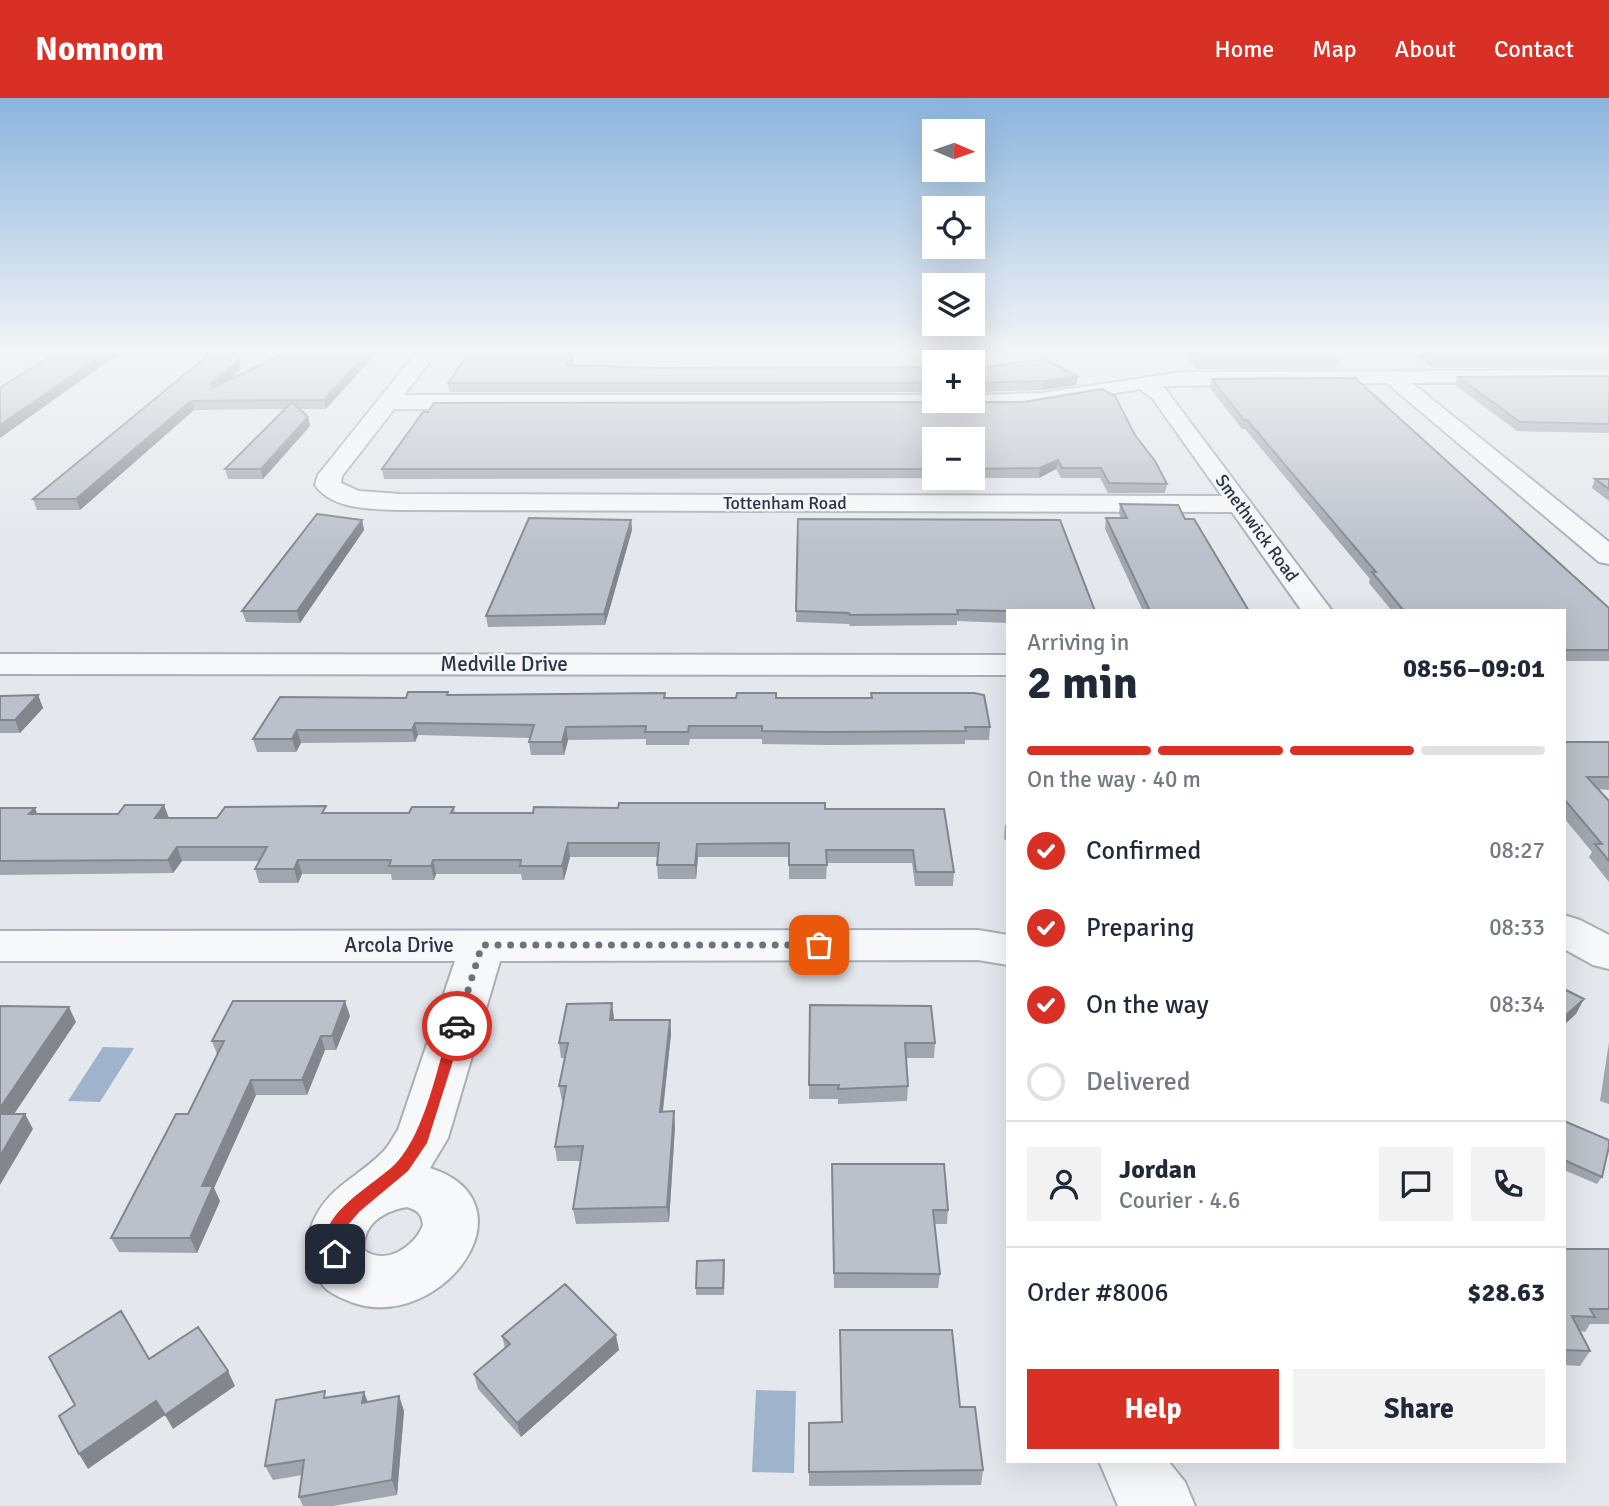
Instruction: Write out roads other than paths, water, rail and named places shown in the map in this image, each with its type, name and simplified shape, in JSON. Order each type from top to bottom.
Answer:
[{"type":"street","name":"Tottenham Road","points":[[375,419],[330,475],[328,485],[334,492],[361,499],[423,502],[1238,504]]},
{"type":"street","name":"Smethwick Road","points":[[1178,419],[1316,609]]},
{"type":"street","points":[[1443,419],[1609,556]]},
{"type":"street","name":"Medville Drive","points":[[0,664],[1006,664]]},
{"type":"street","points":[[422,1138],[425,1167],[448,1205],[452,1218],[450,1234],[442,1250],[428,1264],[411,1275],[392,1281],[372,1282],[355,1278],[342,1269],[335,1254],[335,1238],[341,1222],[353,1207],[402,1167],[422,1138],[482,945]]},
{"type":"street","name":"Arcola Drive","points":[[0,946],[978,945],[1006,950]]},
{"type":"street","points":[[369,1195],[388,1187],[407,1184],[439,1193]]},
{"type":"street","points":[[1133,1463],[1141,1481],[1161,1506]]},
{"type":"water","points":[[103,1047],[134,1048],[100,1102],[68,1101]]},
{"type":"water","points":[[756,1390],[796,1391],[794,1473],[752,1472]]}]
